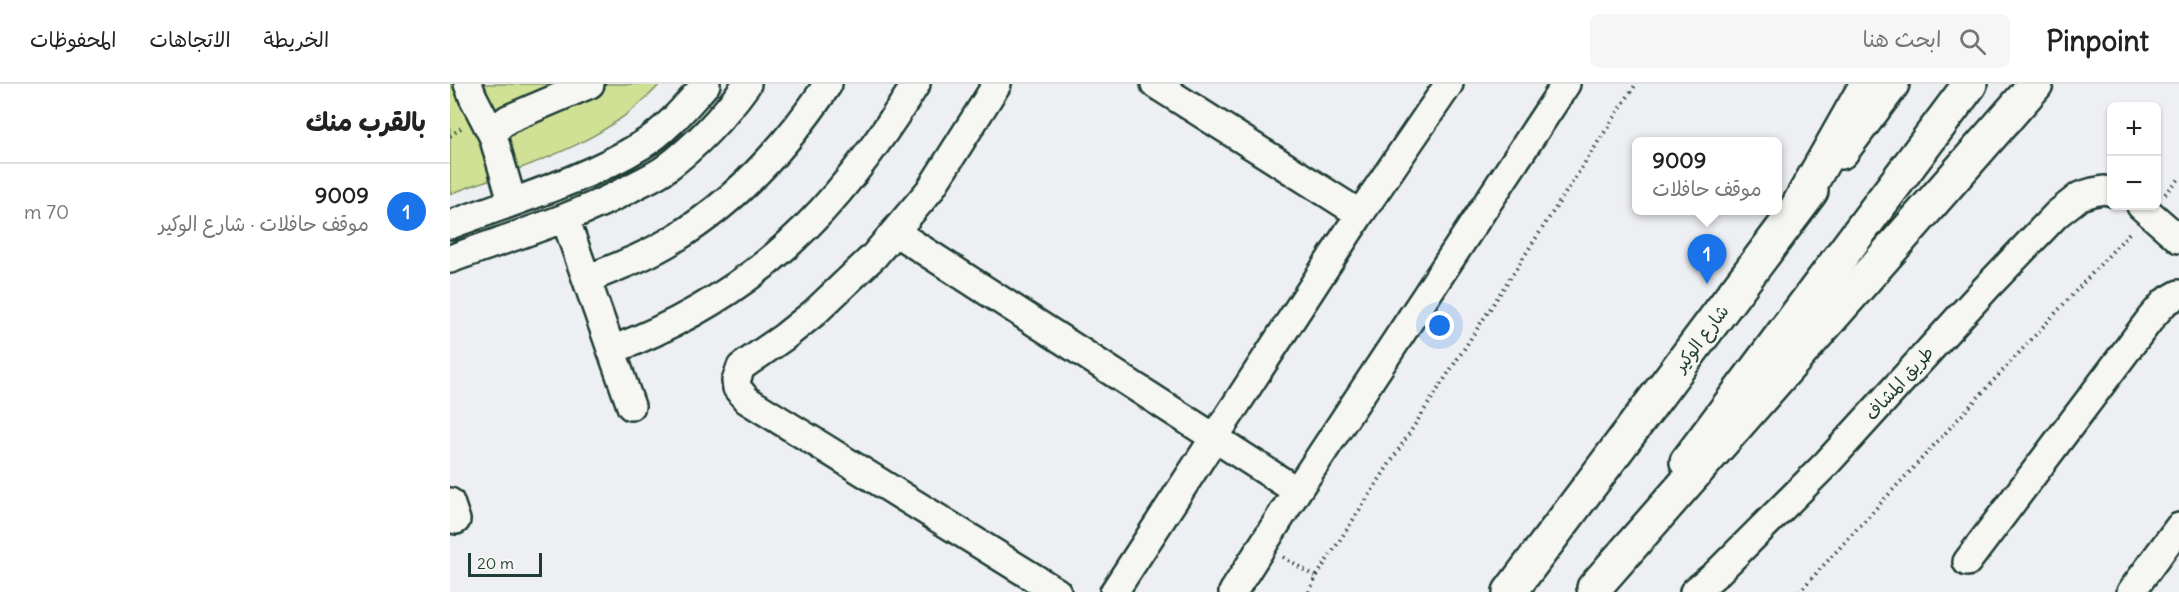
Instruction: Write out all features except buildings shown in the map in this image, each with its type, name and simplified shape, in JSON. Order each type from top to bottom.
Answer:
[{"type":"main road","points":[[1794,213],[1867,84]]},
{"type":"main road","name":"شارع الوكير","points":[[1510,592],[1892,84]]},
{"type":"main road","points":[[1592,590],[1970,84]]},
{"type":"main road","points":[[1592,590],[2036,84]]},
{"type":"street","points":[[468,84],[493,136],[512,201]]},
{"type":"street","points":[[493,136],[499,126],[508,119],[590,84]]},
{"type":"street","points":[[450,225],[588,173],[644,144],[678,115],[706,84]]},
{"type":"street","points":[[450,259],[565,218],[603,202],[663,170],[702,138],[733,104],[747,84]]},
{"type":"street","points":[[587,279],[657,249],[697,224],[720,206],[772,155],[828,84]]},
{"type":"street","points":[[612,350],[699,311],[732,290],[793,242],[852,176],[881,138],[916,84]]},
{"type":"street","points":[[997,84],[930,190],[874,256],[822,306],[784,337],[741,367],[736,381],[737,388],[747,400],[1057,592]]},
{"type":"street","points":[[1155,84],[1360,214]]},
{"type":"street","points":[[1114,592],[1360,214],[1449,84]]},
{"type":"street","points":[[1233,592],[1297,491],[1566,84]]},
{"type":"street","name":"طريق المشاف","points":[[1694,592],[1717,573],[1826,464],[1986,287],[2057,214],[2080,196],[2107,191]]},
{"type":"street","points":[[2157,210],[2179,239]]},
{"type":"street","points":[[565,218],[631,406]]},
{"type":"street","points":[[895,232],[1297,491]]},
{"type":"street","points":[[1967,562],[2151,318],[2165,302],[2179,294]]},
{"type":"street","points":[[2131,592],[2179,527]]},
{"type":"path","points":[[1309,592],[1316,577],[1636,84]]},
{"type":"path","points":[[2161,196],[2179,179]]},
{"type":"path","points":[[1799,592],[2147,210]]},
{"type":"path","points":[[1264,545],[1316,577]]},
{"type":"green space","points":[[450,84],[660,84],[638,105],[589,138],[534,163],[450,194]]},
{"type":"place","name":"9009","points":[[1707,284]]}]
